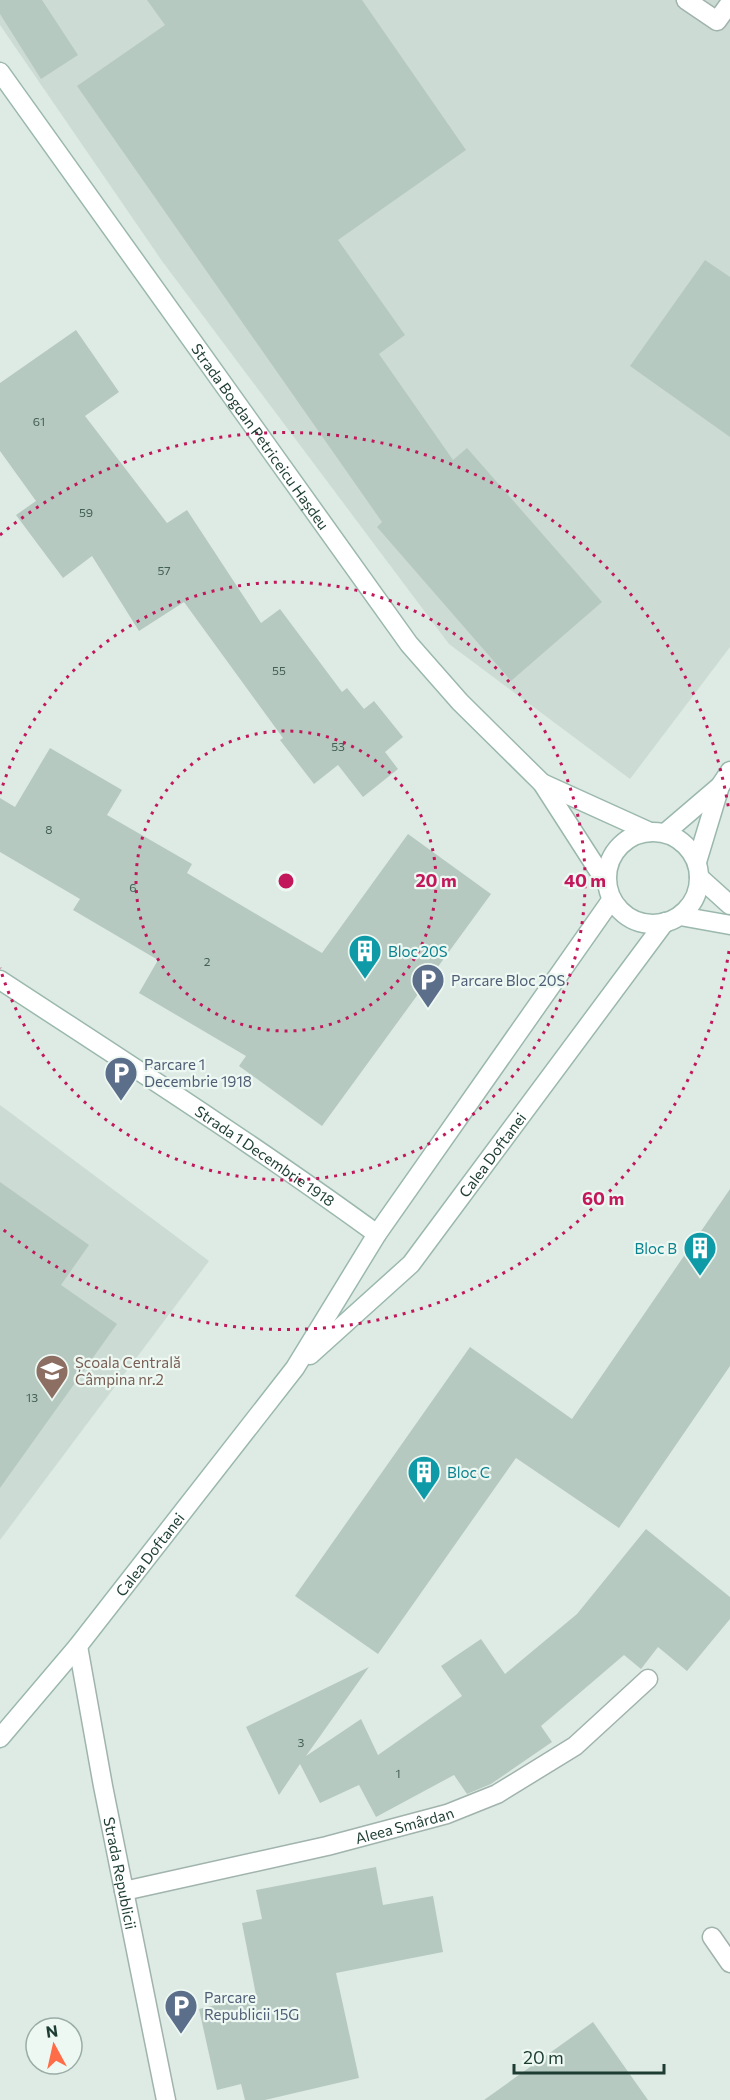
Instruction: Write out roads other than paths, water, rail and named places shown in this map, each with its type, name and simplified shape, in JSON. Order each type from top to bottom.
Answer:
[{"type":"street","points":[[687,0],[717,21],[730,3]]},
{"type":"street","name":"Strada Bogdan Petriceicu Hașdeu","points":[[0,72],[409,644],[460,702],[542,783],[610,892]]},
{"type":"street","points":[[658,832],[725,778]]},
{"type":"street","points":[[673,919],[690,905],[697,891],[698,870],[725,778]]},
{"type":"street","name":"Strada Bogdan Petriceicu Hașdeu","points":[[542,783],[658,832]]},
{"type":"street","points":[[730,905],[698,870],[690,849],[679,840],[658,832],[635,835],[623,843],[613,855],[607,869],[610,892],[622,911],[635,920],[650,923],[673,919],[730,925]]},
{"type":"street","name":"Calea Doftanei","points":[[0,1738],[78,1646],[295,1368],[378,1234],[610,892]]},
{"type":"street","name":"Calea Doftanei","points":[[295,1368],[411,1264],[673,919]]},
{"type":"street","name":"Strada 1 Decembrie 1918","points":[[0,980],[210,1118],[378,1234]]},
{"type":"street","name":"Strada Republicii","points":[[78,1646],[166,2100]]},
{"type":"street","name":"Aleea Smârdan","points":[[124,1892],[380,1833],[447,1814],[497,1794],[575,1746],[648,1679]]},
{"type":"street","points":[[712,1937],[730,1963]]},
{"type":"place","name":"Bloc 20S","points":[[365,980]]},
{"type":"place","name":"Parcare Bloc 20S","points":[[428,1009]]},
{"type":"place","name":"Parcare 1 Decembrie 1918","points":[[121,1102]]},
{"type":"place","name":"Bloc B","points":[[700,1277]]},
{"type":"place","name":"Școala Centrală Câmpina nr.2","points":[[52,1400]]},
{"type":"place","name":"Bloc C","points":[[424,1501]]},
{"type":"place","name":"Parcare Republicii 15G","points":[[181,2035]]}]
